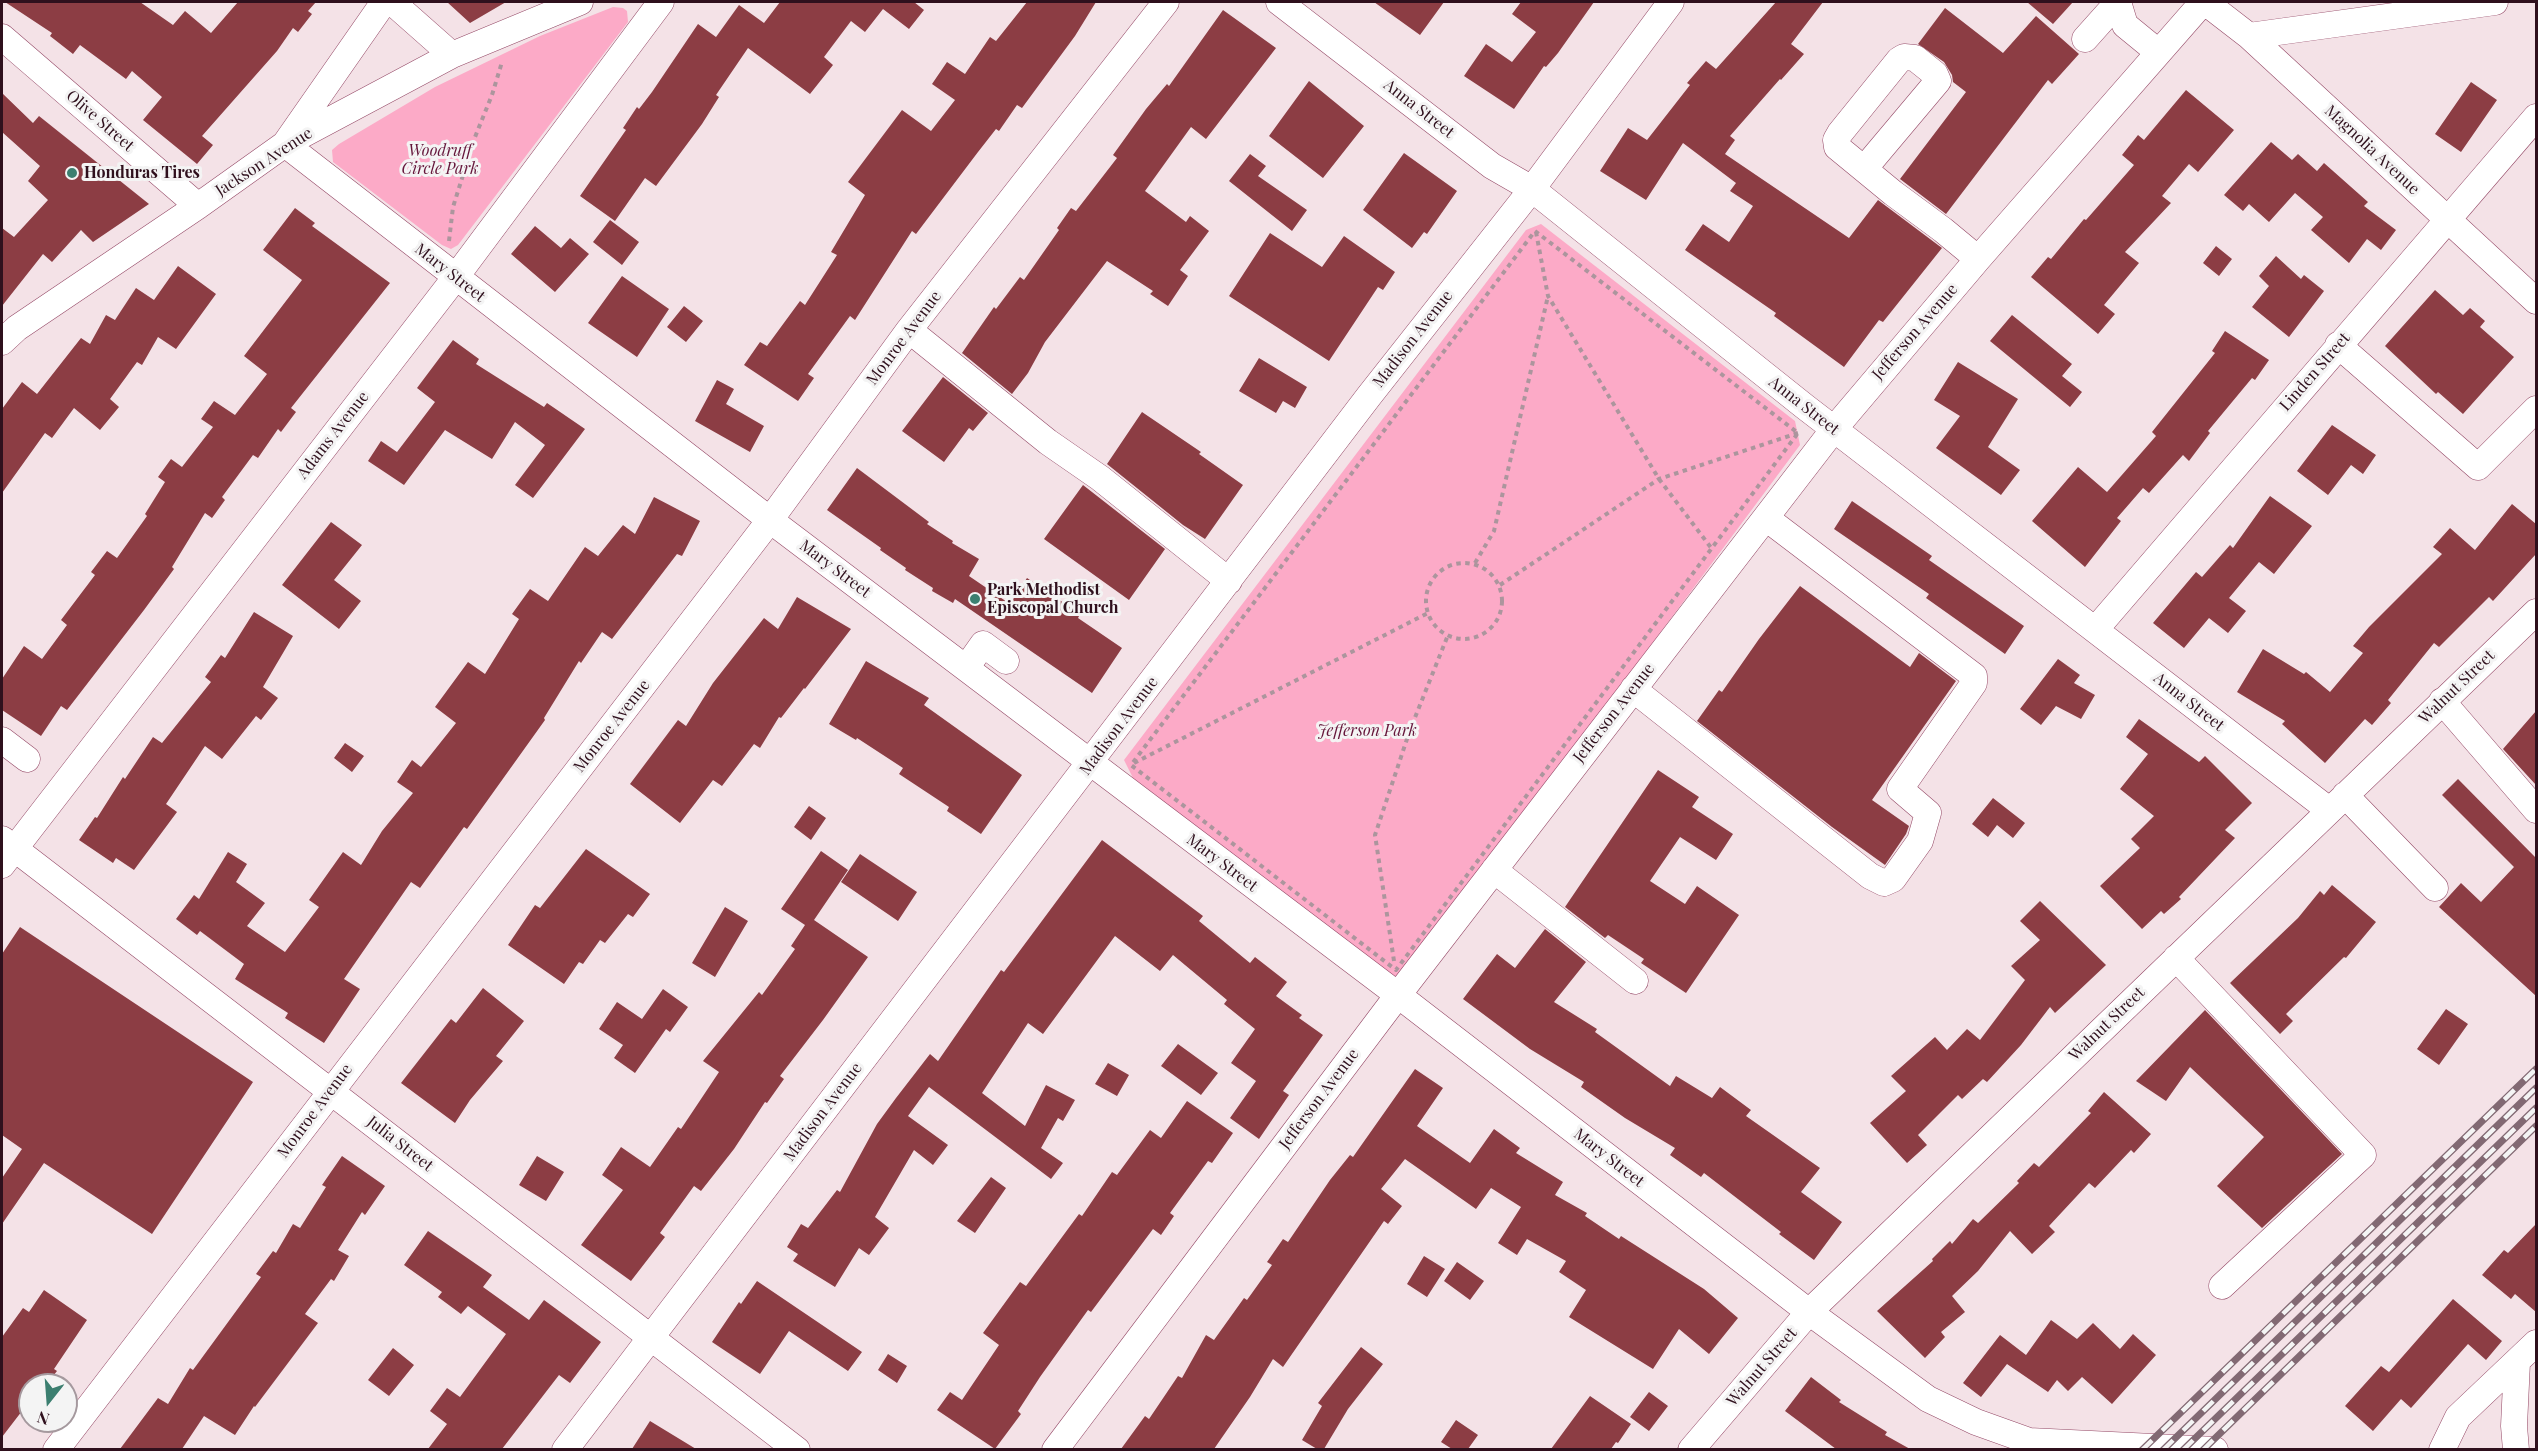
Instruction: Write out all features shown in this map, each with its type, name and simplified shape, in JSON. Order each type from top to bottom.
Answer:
[{"type":"street","points":[[285,144],[384,2]]},
{"type":"street","points":[[392,2],[452,55]]},
{"type":"street","name":"Jackson Avenue","points":[[2,342],[17,328],[198,206],[285,144],[452,55],[580,2]]},
{"type":"street","name":"Adams Avenue","points":[[6,851],[454,278],[661,2]]},
{"type":"street","name":"Monroe Avenue","points":[[56,1449],[770,520],[909,330],[1166,2]]},
{"type":"street","name":"Anna Street","points":[[1280,2],[1492,166],[1532,189],[1834,429],[2095,630],[2337,802],[2435,888]]},
{"type":"street","name":"Madison Avenue","points":[[565,1449],[1369,396],[1532,189],[1671,2]]},
{"type":"street","points":[[2085,39],[2118,2],[2126,25],[2158,52]]},
{"type":"street","name":"Magnolia Avenue","points":[[2204,2],[2249,36],[2536,301]]},
{"type":"street","name":"Jefferson Avenue","points":[[1055,1449],[1397,983],[1494,870],[1834,429],[1978,259],[2204,2]]},
{"type":"street","points":[[2249,36],[2495,2]]},
{"type":"street","name":"Olive Street","points":[[2,37],[198,206]]},
{"type":"street","name":"Linden Street","points":[[2095,630],[2536,117]]},
{"type":"street","name":"Mary Street","points":[[285,144],[454,278],[1090,763],[1397,983],[1809,1312],[1928,1399],[1976,1422],[2029,1441],[2215,1449]]},
{"type":"street","points":[[1864,169],[1978,259]]},
{"type":"street","points":[[909,330],[1048,442],[1100,478],[1229,581]]},
{"type":"street","points":[[2338,345],[2478,467],[2536,409]]},
{"type":"street","points":[[1633,689],[1870,876],[1884,883],[1893,879],[1920,841],[1928,813],[1900,789],[1974,682],[1974,676],[1766,518]]},
{"type":"street","name":"Walnut Street","points":[[1691,1449],[1809,1312],[2536,612]]},
{"type":"street","points":[[966,668],[983,644],[1006,661]]},
{"type":"street","points":[[2442,701],[2536,810]]},
{"type":"street","points":[[2,740],[27,759]]},
{"type":"street","name":"Julia Street","points":[[6,851],[331,1090],[797,1449]]},
{"type":"street","points":[[1494,870],[1635,981]]},
{"type":"street","points":[[2176,958],[2363,1155],[2222,1286]]},
{"type":"street","points":[[2442,1449],[2458,1417],[2536,1343]]},
{"type":"street","points":[[2516,1449],[2514,1426],[2517,1362]]},
{"type":"path","points":[[449,242],[453,207],[502,62]]},
{"type":"path","points":[[1535,231],[1548,296],[1659,479],[1712,550]]},
{"type":"path","points":[[1535,231],[1798,433]]},
{"type":"path","points":[[1131,765],[1535,231]]},
{"type":"path","points":[[1475,563],[1494,531],[1548,296]]},
{"type":"path","points":[[1500,585],[1659,479],[1798,433]]},
{"type":"path","points":[[1397,983],[1798,433]]},
{"type":"path","points":[[1463,562],[1475,563],[1485,568],[1500,585],[1503,608],[1492,628],[1482,635],[1471,639],[1448,636],[1439,630],[1428,613],[1427,590],[1432,579],[1441,570],[1463,562]]},
{"type":"path","points":[[1131,765],[1428,613]]},
{"type":"path","points":[[1397,983],[1375,835],[1410,730],[1448,636]]},
{"type":"path","points":[[1131,765],[1397,983]]},
{"type":"green space","name":"Woodruff Circle Park","points":[[613,7],[627,11],[628,22],[458,245],[451,249],[442,245],[333,162],[332,150],[339,144],[435,87],[540,36]]},
{"type":"green space","name":"Jefferson Park","points":[[1541,224],[1795,421],[1800,445],[1406,974],[1393,978],[1133,778],[1124,760],[1526,230]]},
{"type":"building","points":[[5,2],[140,2],[173,25],[185,11],[211,33],[238,2],[316,2],[308,11],[312,14],[298,32],[293,28],[277,51],[202,136],[213,145],[197,164],[143,120],[162,97],[132,71],[126,79],[80,45],[73,54],[50,36],[52,33]]},
{"type":"building","points":[[447,2],[506,2],[470,23]]},
{"type":"building","points":[[780,2],[914,2],[924,10],[909,29],[883,9],[865,32],[851,21],[824,57],[833,65],[810,94],[748,48],[716,95],[719,97],[702,124],[656,186],[645,178],[615,221],[580,196],[626,130],[623,128],[637,107],[639,109],[652,92],[698,24],[716,37],[739,5],[764,23]]},
{"type":"building","points":[[1027,2],[1096,2],[1075,36],[1022,108],[1017,105],[999,131],[996,129],[916,234],[912,231],[855,320],[850,316],[808,374],[814,378],[798,401],[744,365],[760,342],[767,346],[800,301],[805,305],[837,255],[831,252],[865,195],[848,182],[902,110],[931,131],[955,100],[932,84],[947,62],[965,74],[990,37],[996,41]]},
{"type":"building","points":[[1374,2],[1444,2],[1420,35]]},
{"type":"building","points":[[1521,2],[1594,2],[1514,109],[1464,76],[1486,44],[1512,62],[1536,32],[1512,14]]},
{"type":"building","points":[[1776,2],[1823,2],[1791,44],[1804,54],[1730,136],[1735,140],[1725,154],[1849,238],[1878,200],[1942,248],[1883,322],[1879,320],[1844,367],[1774,316],[1776,313],[1685,250],[1703,224],[1729,242],[1753,206],[1730,191],[1736,183],[1683,143],[1646,200],[1600,171],[1628,128],[1647,140],[1690,85],[1687,83],[1706,61],[1716,69]]},
{"type":"building","points":[[2027,2],[2073,2],[2053,24]]},
{"type":"building","points":[[1945,8],[2003,53],[2036,16],[2079,54],[2052,84],[2048,80],[1946,214],[1900,179],[1966,92],[1953,82],[1952,75],[1944,62],[1918,44]]},
{"type":"building","points":[[1223,10],[1276,48],[1206,139],[1191,127],[1145,191],[1186,222],[1190,216],[1209,231],[1180,270],[1188,276],[1168,306],[1150,294],[1153,291],[1107,261],[1045,342],[1028,373],[1012,394],[962,353],[994,307],[996,309],[1020,277],[1024,280],[1059,230],[1057,228],[1071,208],[1076,211],[1117,158],[1113,155],[1146,109],[1167,84],[1169,86]]},
{"type":"building","points":[[1309,81],[1364,126],[1323,178],[1269,136]]},
{"type":"building","points":[[2471,82],[2497,100],[2461,152],[2435,134]]},
{"type":"building","points":[[2186,90],[2234,130],[2198,172],[2189,164],[2162,196],[2171,203],[2125,252],[2139,263],[2104,305],[2115,314],[2098,334],[2031,277],[2048,257],[2051,259],[2134,165],[2122,155],[2138,135],[2144,140]]},
{"type":"building","name":"Honduras Tires","points":[[2,93],[33,123],[39,116],[149,204],[93,242],[81,230],[52,262],[43,254],[2,306],[2,228],[14,237],[48,200],[28,181],[40,166],[2,132]]},
{"type":"building","points":[[2271,142],[2292,160],[2298,154],[2317,171],[2324,163],[2368,202],[2364,206],[2396,230],[2381,250],[2367,239],[2349,263],[2311,230],[2323,217],[2295,193],[2269,222],[2249,204],[2243,211],[2224,195]]},
{"type":"building","points":[[1404,153],[1457,191],[1427,234],[1424,232],[1412,248],[1363,210]]},
{"type":"building","points":[[1250,154],[1266,166],[1258,176],[1307,210],[1292,231],[1229,181]]},
{"type":"building","points":[[295,208],[315,223],[312,226],[390,283],[291,408],[296,412],[281,432],[278,429],[258,458],[253,455],[222,497],[225,500],[212,518],[205,513],[172,567],[174,569],[144,610],[67,710],[61,706],[41,736],[2,710],[2,679],[24,646],[42,659],[67,625],[61,620],[95,575],[91,572],[107,551],[117,558],[147,516],[145,514],[165,482],[158,477],[171,459],[182,467],[213,427],[201,419],[214,401],[235,415],[267,374],[244,356],[302,280],[263,250]]},
{"type":"building","points":[[610,220],[639,242],[622,265],[593,242]]},
{"type":"building","points":[[535,226],[561,248],[570,238],[589,254],[555,292],[511,254]]},
{"type":"building","points":[[1270,233],[1322,267],[1344,236],[1395,272],[1383,290],[1378,287],[1329,361],[1229,296]]},
{"type":"building","points":[[2216,246],[2232,259],[2219,276],[2203,263]]},
{"type":"building","points":[[2276,256],[2301,279],[2304,275],[2324,291],[2289,337],[2252,307],[2269,286],[2259,276]]},
{"type":"building","points":[[178,266],[216,294],[176,349],[158,337],[142,365],[137,362],[110,399],[119,407],[100,430],[74,408],[52,438],[45,433],[2,493],[2,409],[22,382],[37,394],[81,338],[90,344],[106,315],[115,320],[136,288],[154,300]]},
{"type":"building","points":[[622,276],[669,309],[637,357],[588,323]]},
{"type":"building","points":[[2435,290],[2463,315],[2470,308],[2485,321],[2480,327],[2514,357],[2463,414],[2438,392],[2436,394],[2385,346]]},
{"type":"building","points":[[684,306],[703,321],[686,342],[667,327]]},
{"type":"building","points":[[2012,315],[2072,364],[2062,376],[2082,392],[2070,407],[1990,341]]},
{"type":"building","points":[[2225,331],[2269,360],[2255,380],[2252,378],[2208,431],[2210,433],[2189,461],[2183,455],[2149,493],[2143,488],[2117,518],[2121,521],[2085,567],[2032,521],[2078,467],[2107,492],[2156,436],[2152,432],[2215,353],[2212,351]]},
{"type":"building","points":[[453,340],[479,359],[476,364],[544,407],[547,403],[585,429],[533,498],[515,485],[545,445],[515,422],[492,459],[445,430],[404,485],[368,461],[381,441],[397,452],[435,402],[417,388]]},
{"type":"building","points":[[1259,358],[1307,387],[1295,408],[1283,401],[1276,413],[1239,391]]},
{"type":"building","points":[[1958,362],[2018,399],[1988,447],[2020,470],[2001,495],[1936,448],[1960,416],[1934,400]]},
{"type":"building","points":[[943,377],[988,413],[973,431],[969,428],[944,462],[902,431]]},
{"type":"building","points":[[717,380],[734,389],[726,404],[764,426],[750,452],[695,421]]},
{"type":"building","points":[[1142,412],[1201,452],[1199,454],[1243,485],[1205,539],[1183,525],[1107,464]]},
{"type":"building","points":[[2332,425],[2376,455],[2363,474],[2351,465],[2328,495],[2297,471]]},
{"type":"building","points":[[857,468],[929,522],[927,524],[953,541],[952,543],[979,559],[969,576],[1010,604],[1027,578],[1080,614],[1078,618],[1122,648],[1092,693],[955,599],[953,603],[932,591],[933,588],[905,570],[906,568],[880,550],[881,548],[827,510]]},
{"type":"building","points":[[1083,485],[1165,549],[1129,600],[1044,539]]},
{"type":"building","points":[[2270,496],[2312,526],[2274,574],[2259,562],[2229,598],[2246,611],[2228,633],[2209,618],[2184,648],[2153,623],[2196,572],[2202,577],[2230,545],[2233,548]]},
{"type":"building","points":[[654,497],[700,521],[682,556],[677,554],[612,639],[602,632],[581,663],[579,661],[544,718],[545,720],[467,829],[464,827],[420,888],[411,882],[344,979],[360,989],[324,1043],[285,1018],[288,1013],[235,979],[244,964],[200,931],[197,935],[176,919],[194,895],[199,899],[228,852],[247,864],[236,882],[265,903],[247,926],[285,952],[319,907],[309,900],[343,852],[361,865],[382,831],[413,793],[397,782],[412,760],[421,767],[456,723],[435,707],[468,662],[485,674],[519,619],[512,614],[530,589],[548,601],[585,547],[598,556],[623,525],[635,534]]},
{"type":"building","points":[[1852,501],[1932,556],[1929,560],[2024,626],[2005,654],[1926,598],[1929,594],[1834,529]]},
{"type":"building","points":[[2512,504],[2536,524],[2536,554],[2493,601],[2489,597],[2439,647],[2434,643],[2388,700],[2391,703],[2372,725],[2365,719],[2325,763],[2282,724],[2285,721],[2237,692],[2263,649],[2304,674],[2306,672],[2330,692],[2363,653],[2353,646],[2442,554],[2433,547],[2450,528],[2475,550]]},
{"type":"building","points":[[331,522],[362,545],[334,580],[361,601],[339,629],[282,585]]},
{"type":"building","points":[[1800,586],[1910,667],[1919,653],[1956,681],[1872,800],[1909,826],[1885,865],[1832,827],[1697,721],[1719,690],[1722,692]]},
{"type":"building","points":[[797,597],[851,629],[805,689],[781,718],[779,717],[760,748],[754,744],[722,786],[713,780],[680,823],[630,784],[678,720],[686,726],[713,683],[764,618],[778,629]]},
{"type":"building","points":[[254,612],[293,636],[263,687],[278,698],[261,720],[256,716],[222,759],[205,746],[166,804],[177,812],[134,870],[116,858],[113,863],[79,840],[153,737],[162,743],[211,682],[205,677],[221,655],[225,658]]},
{"type":"building","points":[[2058,659],[2080,675],[2074,683],[2095,695],[2081,719],[2056,706],[2041,725],[2020,709]]},
{"type":"building","points":[[866,661],[929,698],[924,705],[1022,775],[981,834],[947,811],[949,807],[899,774],[903,768],[857,738],[856,740],[829,724]]},
{"type":"building","points":[[2536,711],[2536,785],[2503,749]]},
{"type":"building","points":[[2139,719],[2199,762],[2205,756],[2252,803],[2225,830],[2235,838],[2179,897],[2181,899],[2164,914],[2161,911],[2142,929],[2100,886],[2140,848],[2131,839],[2154,816],[2120,789],[2148,754],[2126,737]]},
{"type":"building","points":[[345,743],[364,756],[352,772],[334,758]]},
{"type":"building","points":[[1658,770],[1699,797],[1692,807],[1733,834],[1716,860],[1680,837],[1650,881],[1685,904],[1697,886],[1739,915],[1686,993],[1641,963],[1644,959],[1608,935],[1605,938],[1565,907]]},
{"type":"building","points":[[2458,779],[2536,858],[2536,996],[2439,907],[2461,883],[2481,902],[2514,867],[2442,795]]},
{"type":"building","points":[[1993,798],[2025,823],[2013,838],[1997,825],[1988,837],[1972,824]]},
{"type":"building","points":[[809,806],[826,818],[811,840],[794,827]]},
{"type":"building","points":[[1102,840],[1203,916],[1199,921],[1250,963],[1255,957],[1287,982],[1276,996],[1302,1015],[1299,1018],[1323,1035],[1283,1091],[1289,1095],[1259,1139],[1230,1118],[1256,1081],[1231,1063],[1255,1029],[1224,1004],[1227,1000],[1173,955],[1160,971],[1115,936],[1043,1034],[1028,1023],[982,1093],[1025,1126],[1046,1085],[1075,1100],[1063,1121],[1058,1118],[1041,1148],[1063,1163],[1051,1179],[929,1087],[908,1116],[948,1145],[933,1165],[914,1150],[875,1217],[889,1228],[869,1255],[859,1248],[835,1287],[793,1261],[798,1254],[787,1247],[801,1224],[808,1228],[837,1190],[840,1192],[877,1124],[896,1098],[930,1054],[938,1061],[1001,970],[1004,972]]},
{"type":"building","points":[[586,849],[650,894],[633,917],[628,914],[605,943],[600,940],[583,964],[579,962],[564,984],[508,945],[535,905],[540,908]]},
{"type":"building","points":[[821,851],[848,870],[814,920],[868,957],[780,1076],[784,1079],[767,1103],[765,1102],[734,1149],[701,1191],[694,1186],[660,1233],[665,1237],[631,1281],[581,1245],[623,1190],[602,1175],[621,1147],[650,1167],[678,1127],[681,1129],[719,1072],[703,1061],[759,992],[762,995],[795,949],[791,946],[805,925],[781,909]]},
{"type":"building","points":[[860,854],[917,892],[898,921],[841,882]]},
{"type":"building","points":[[2332,885],[2376,922],[2346,958],[2344,957],[2286,1014],[2293,1021],[2280,1034],[2230,983],[2298,918],[2320,891],[2324,895]]},
{"type":"building","points":[[2040,901],[2106,965],[2055,1013],[2050,1007],[2021,1045],[1987,1082],[1983,1079],[1962,1099],[1958,1095],[1918,1135],[1927,1145],[1907,1163],[1870,1123],[1906,1091],[1891,1076],[1935,1037],[1947,1050],[1967,1029],[1980,1040],[2025,980],[2011,966],[2040,940],[2020,921]]},
{"type":"building","points":[[725,907],[748,921],[715,977],[692,963]]},
{"type":"building","points":[[20,927],[253,1082],[152,1234],[44,1163],[2,1224],[2,1178],[22,1149],[2,1135],[2,954]]},
{"type":"building","points":[[1545,929],[1586,962],[1554,1002],[1597,1029],[1595,1032],[1670,1086],[1676,1076],[1712,1098],[1720,1087],[1751,1110],[1746,1116],[1820,1168],[1801,1192],[1842,1222],[1814,1260],[1704,1173],[1701,1177],[1670,1155],[1675,1148],[1625,1118],[1581,1087],[1584,1082],[1530,1049],[1463,999],[1497,954],[1515,968]]},
{"type":"building","points":[[483,988],[524,1021],[496,1056],[503,1061],[470,1100],[455,1123],[401,1083],[451,1019],[456,1023]]},
{"type":"building","points":[[663,989],[688,1007],[670,1032],[666,1029],[635,1073],[614,1058],[623,1045],[599,1029],[617,1002],[642,1019]]},
{"type":"building","points":[[2446,1009],[2468,1024],[2439,1065],[2417,1049]]},
{"type":"building","points":[[2205,1010],[2342,1154],[2262,1228],[2217,1186],[2264,1137],[2190,1067],[2166,1101],[2136,1081]]},
{"type":"building","points":[[1178,1044],[1218,1073],[1201,1095],[1161,1066]]},
{"type":"building","points":[[1108,1063],[1129,1075],[1117,1096],[1095,1084]]},
{"type":"building","points":[[1415,1069],[1443,1088],[1417,1126],[1470,1163],[1494,1129],[1520,1148],[1516,1153],[1563,1182],[1555,1195],[1587,1213],[1585,1216],[1619,1239],[1621,1236],[1704,1289],[1738,1318],[1709,1354],[1679,1329],[1653,1369],[1569,1317],[1586,1290],[1559,1272],[1566,1261],[1527,1239],[1517,1255],[1498,1243],[1521,1207],[1491,1188],[1476,1209],[1405,1159],[1381,1189],[1402,1206],[1388,1224],[1384,1221],[1283,1367],[1273,1359],[1214,1449],[1121,1449],[1145,1416],[1149,1419],[1178,1376],[1182,1378],[1206,1335],[1214,1340],[1244,1298],[1247,1300],[1272,1265],[1267,1262],[1283,1239],[1288,1242],[1330,1180],[1350,1155],[1353,1157]]},
{"type":"building","points":[[2104,1092],[2151,1134],[2134,1153],[2131,1150],[2095,1188],[2089,1183],[2049,1226],[2055,1232],[2032,1254],[2010,1231],[1978,1271],[1952,1296],[1965,1312],[1941,1332],[1945,1337],[1925,1358],[1877,1311],[1933,1261],[1932,1259],[1950,1241],[1952,1244],[1973,1219],[1978,1223],[2019,1183],[2017,1181],[2034,1163],[2039,1167],[2091,1113],[2088,1111]]},
{"type":"building","points":[[1187,1101],[1233,1133],[1212,1163],[1208,1161],[1170,1213],[1174,1216],[1161,1235],[1153,1229],[1091,1312],[1088,1310],[1040,1377],[1018,1411],[1021,1414],[995,1449],[937,1410],[950,1392],[962,1400],[999,1345],[983,1333],[1020,1282],[1026,1286],[1079,1214],[1082,1216],[1112,1172],[1117,1175],[1150,1130],[1161,1138]]},
{"type":"building","points":[[342,1156],[385,1186],[365,1215],[362,1212],[338,1250],[349,1256],[334,1281],[331,1279],[305,1314],[318,1323],[254,1406],[235,1435],[204,1416],[182,1449],[120,1449],[158,1398],[168,1404],[190,1368],[193,1370],[261,1277],[256,1274],[273,1251],[276,1253],[293,1224],[300,1228],[326,1187],[322,1185]]},
{"type":"building","points":[[537,1156],[564,1172],[546,1201],[519,1185]]},
{"type":"building","points":[[991,1177],[1006,1188],[975,1233],[957,1221]]},
{"type":"building","points":[[2536,1224],[2536,1312],[2515,1294],[2511,1299],[2482,1275],[2504,1250],[2508,1253]]},
{"type":"building","points":[[428,1231],[492,1275],[483,1287],[529,1320],[544,1300],[601,1342],[570,1383],[559,1375],[502,1449],[428,1449],[447,1424],[430,1411],[447,1388],[460,1397],[506,1334],[468,1306],[461,1314],[438,1297],[442,1292],[404,1265]]},
{"type":"building","points":[[1424,1256],[1445,1269],[1427,1297],[1407,1284]]},
{"type":"building","points":[[1457,1262],[1484,1281],[1470,1300],[1444,1281]]},
{"type":"building","points":[[757,1281],[862,1352],[848,1371],[789,1331],[760,1374],[712,1342],[739,1302],[741,1304]]},
{"type":"building","points":[[44,1290],[87,1320],[54,1369],[57,1371],[55,1373],[18,1373],[18,1416],[2,1437],[2,1337],[23,1308],[29,1312]]},
{"type":"building","points":[[2453,1299],[2502,1341],[2486,1360],[2468,1344],[2411,1408],[2401,1399],[2373,1431],[2345,1406],[2381,1366],[2389,1372]]},
{"type":"building","points":[[2051,1320],[2077,1339],[2093,1323],[2120,1349],[2133,1334],[2156,1355],[2112,1404],[2082,1377],[2068,1391],[2057,1380],[2048,1392],[2007,1364],[1981,1397],[1963,1383],[2000,1335],[2026,1355]]},
{"type":"building","points":[[1361,1347],[1383,1364],[1348,1409],[1324,1449],[1317,1449],[1302,1440],[1322,1406],[1318,1403]]},
{"type":"building","points":[[393,1348],[414,1365],[389,1396],[368,1380]]},
{"type":"building","points":[[888,1354],[907,1366],[897,1383],[878,1370]]},
{"type":"building","points":[[1811,1377],[1841,1400],[1839,1402],[1887,1432],[1885,1435],[1910,1449],[1836,1449],[1785,1411]]},
{"type":"building","points":[[1649,1392],[1668,1406],[1649,1431],[1630,1417]]},
{"type":"building","points":[[1590,1396],[1631,1424],[1618,1443],[1616,1442],[1611,1449],[1551,1449]]},
{"type":"building","points":[[1456,1420],[1478,1435],[1468,1449],[1452,1449],[1441,1442]]},
{"type":"building","points":[[650,1421],[696,1449],[632,1449]]},
{"type":"railway","points":[[2142,1450],[2536,1069]]},
{"type":"railway","points":[[2163,1450],[2536,1088]]},
{"type":"railway","points":[[2183,1450],[2536,1108]]},
{"type":"railway","points":[[2203,1450],[2536,1126]]},
{"type":"place","name":"Honduras Tires","points":[[72,173]]},
{"type":"place","name":"Park Methodist Episcopal Church","points":[[975,599]]}]
